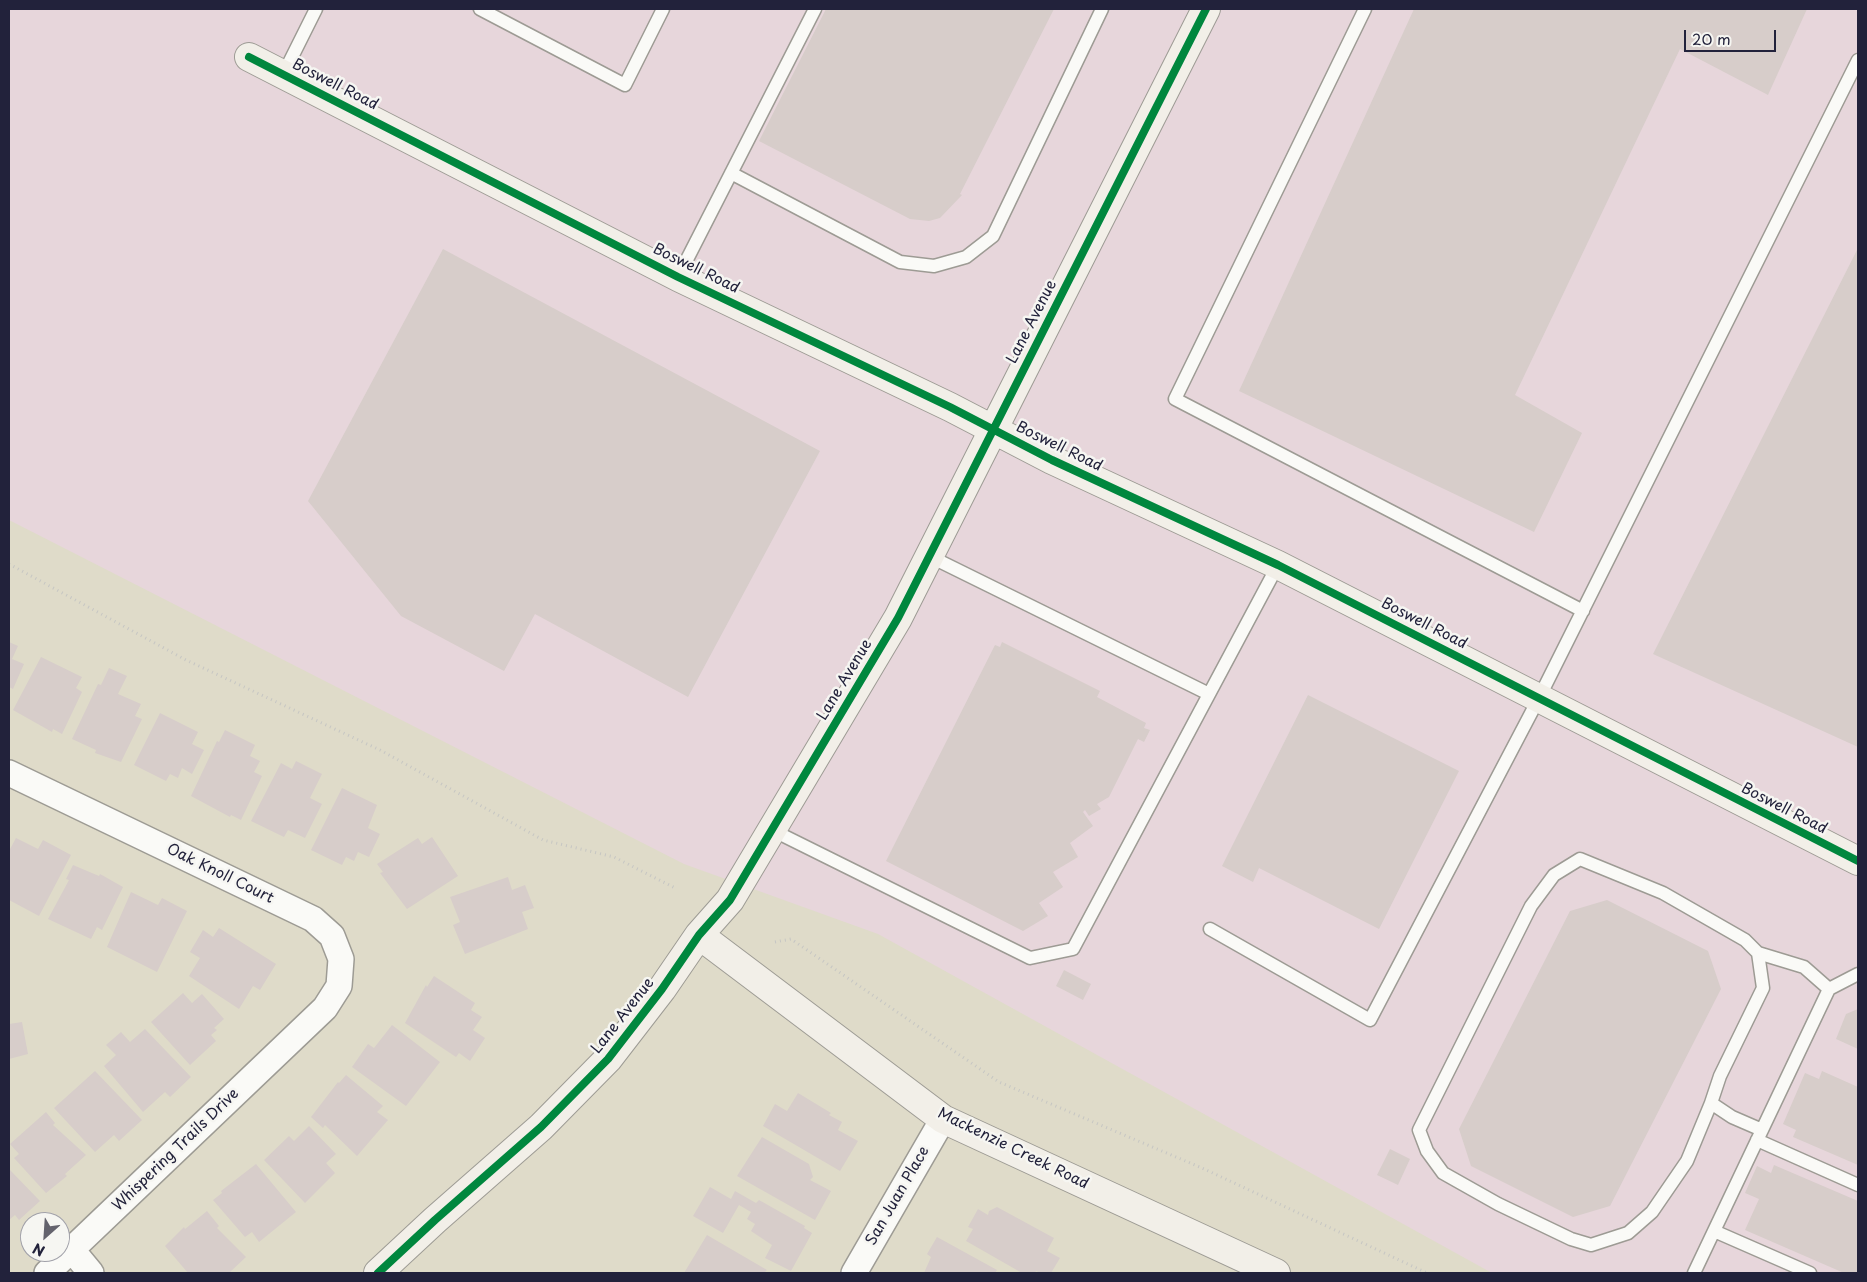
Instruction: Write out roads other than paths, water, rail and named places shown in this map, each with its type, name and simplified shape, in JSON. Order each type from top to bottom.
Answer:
[{"type":"street","name":"Lane Avenue","points":[[378,1273],[435,1220],[541,1128],[608,1059],[662,989],[699,936],[730,900],[898,618],[1206,9]]},
{"type":"street","name":"Boswell Road","points":[[249,57],[678,277],[1052,460],[1278,564],[1858,861]]},
{"type":"street","name":"Oak Knoll Court","points":[[9,773],[314,919],[324,926],[338,947],[342,973],[339,986],[333,998],[304,1026]]},
{"type":"street","name":"Mackenzie Creek Road","points":[[699,936],[943,1119],[1276,1273]]},
{"type":"street","name":"Whispering Trails Drive","points":[[47,1273],[304,1026]]},
{"type":"street","name":"San Juan Place","points":[[854,1273],[943,1119]]},
{"type":"street","points":[[72,1250],[91,1273]]},
{"type":"lane","points":[[283,75],[316,9]]},
{"type":"lane","points":[[480,9],[625,85],[663,9]]},
{"type":"lane","points":[[678,277],[815,9]]},
{"type":"lane","points":[[731,173],[900,262],[934,266],[966,257],[993,236],[1102,9]]},
{"type":"lane","points":[[1365,9],[1175,399],[1583,611]]},
{"type":"lane","points":[[1210,929],[1370,1020],[1539,698],[1858,60]]},
{"type":"lane","points":[[929,556],[1209,694]]},
{"type":"lane","points":[[772,830],[1030,958],[1074,949],[1278,564]]},
{"type":"lane","points":[[1758,954],[1763,988],[1720,1076],[1687,1161],[1652,1212],[1628,1233],[1591,1245],[1571,1239],[1498,1204],[1443,1173],[1427,1151],[1419,1130],[1531,906],[1554,875],[1580,859],[1663,893],[1745,940],[1758,954],[1804,967],[1829,989]]},
{"type":"lane","points":[[1694,1273],[1829,989],[1858,974]]},
{"type":"lane","points":[[1711,1103],[1759,1135],[1858,1184]]},
{"type":"lane","points":[[1714,1230],[1810,1273]]}]
